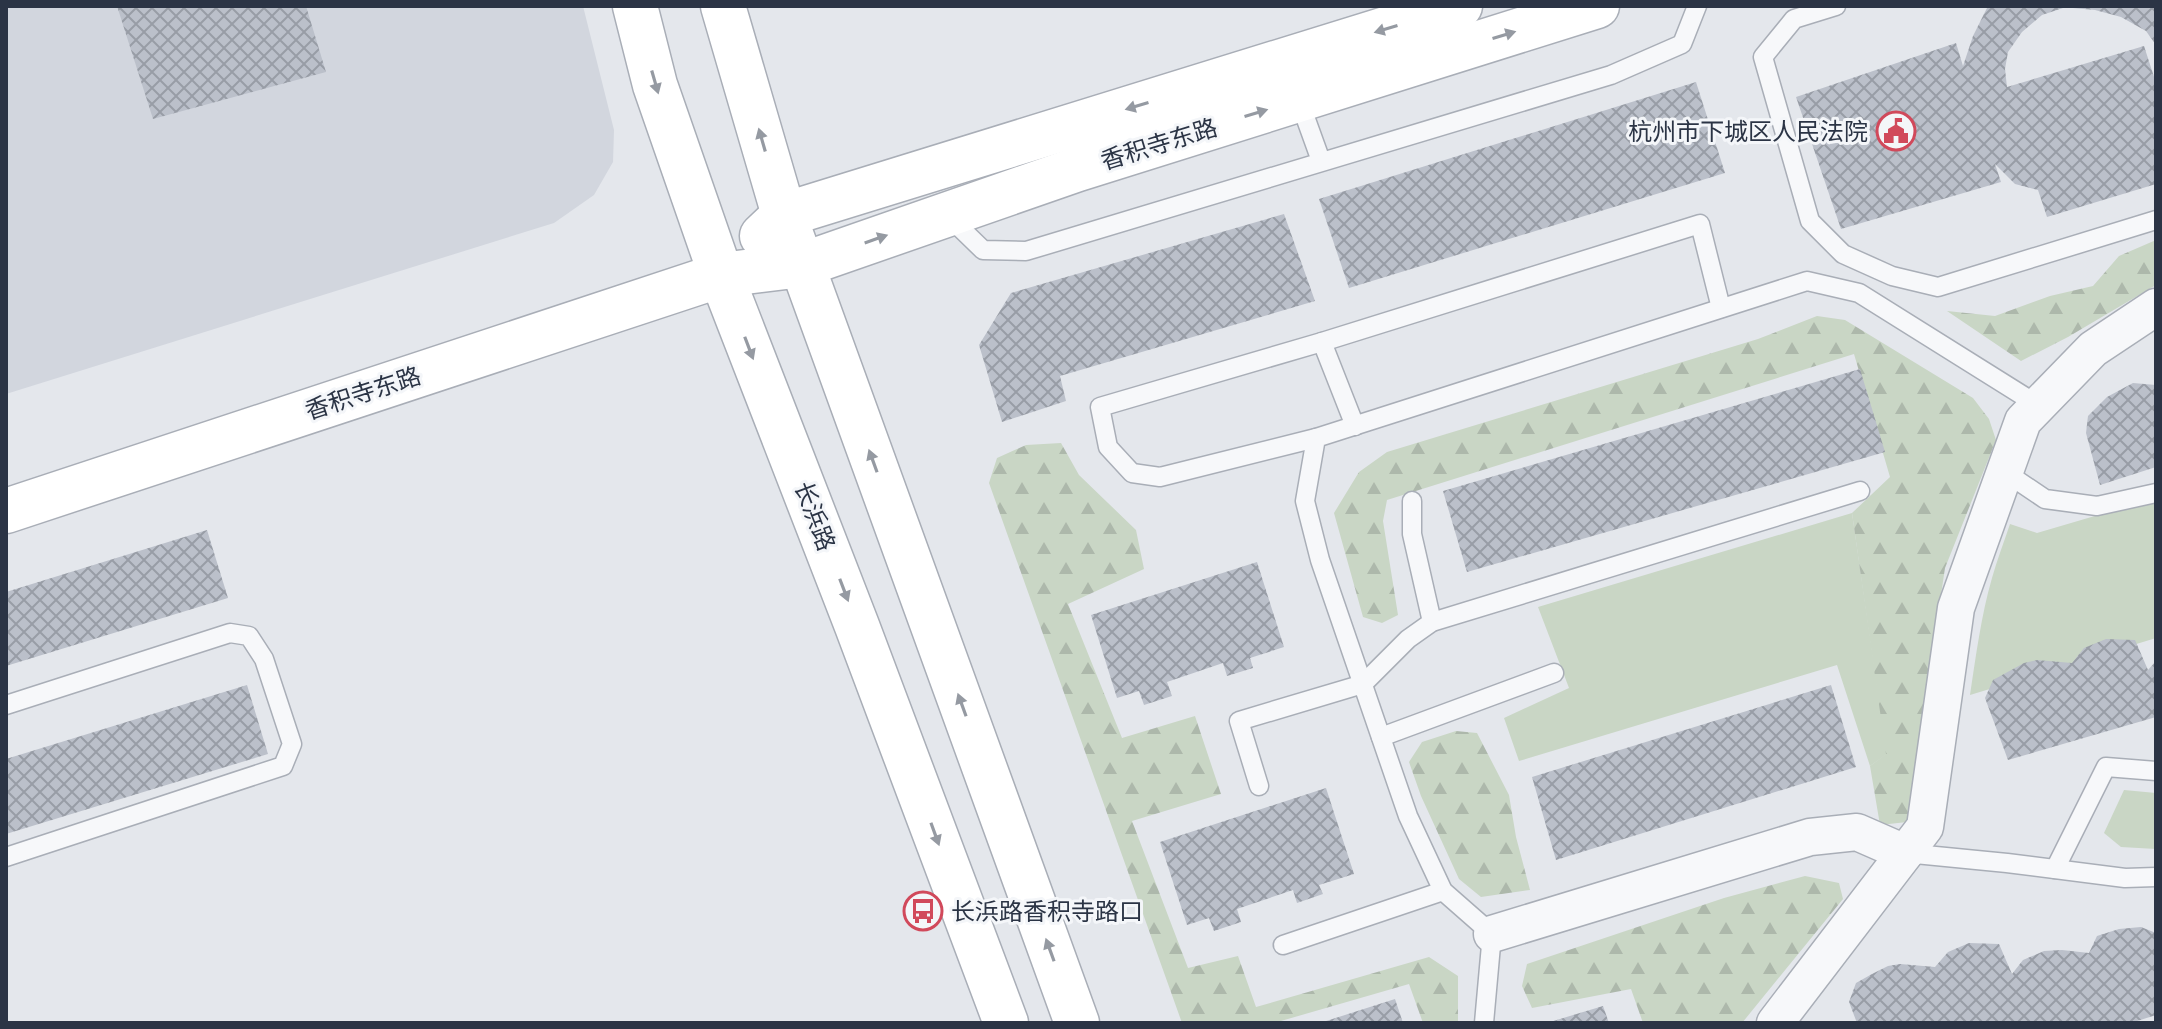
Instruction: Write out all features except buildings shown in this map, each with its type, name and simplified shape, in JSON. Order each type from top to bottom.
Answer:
[{"type":"main road","name":"长浜路","points":[[635,6],[655,85],[721,275],[1006,1023]]},
{"type":"main road","points":[[723,6],[784,215],[1077,1023]]},
{"type":"main road","name":"香积寺东路","points":[[721,275],[784,215],[1460,6]]},
{"type":"main road","name":"香积寺东路","points":[[6,511],[721,275],[802,265],[1093,164],[1597,6]]},
{"type":"street","points":[[1775,1023],[1925,827],[1956,608],[2023,421],[2093,349],[2156,307]]},
{"type":"street","points":[[1492,934],[1810,837],[1857,832],[1905,853]]},
{"type":"lane","points":[[946,214],[983,250],[1026,251],[1611,75],[1682,44],[1697,6]]},
{"type":"lane","points":[[1836,6],[1794,19],[1763,57],[1810,221],[1843,254],[1892,276],[1938,287],[2156,220]]},
{"type":"lane","points":[[1299,100],[1321,161]]},
{"type":"lane","points":[[1721,308],[1700,224],[1322,342],[1100,407],[1108,447],[1132,473],[1160,477],[1316,438],[1807,281],[1859,293],[2038,405]]},
{"type":"lane","points":[[1322,342],[1355,426]]},
{"type":"lane","points":[[1316,438],[1305,501],[1320,560],[1408,816],[1443,891],[1492,934],[1484,1023]]},
{"type":"lane","points":[[2005,472],[2045,499],[2097,506],[2156,493]]},
{"type":"lane","points":[[1259,786],[1239,721],[1363,684],[1408,639],[1432,622],[1860,491]]},
{"type":"lane","points":[[1412,501],[1412,534],[1432,622]]},
{"type":"lane","points":[[6,705],[230,633],[249,636],[264,659],[292,744],[283,766],[6,857]]},
{"type":"lane","points":[[1381,737],[1554,673]]},
{"type":"lane","points":[[2055,869],[2106,767],[2156,771]]},
{"type":"lane","points":[[1905,853],[2125,878],[2156,877]]},
{"type":"lane","points":[[1283,945],[1443,891]]},
{"type":"shaded area","points":[[6,6],[583,6],[614,130],[613,162],[594,195],[554,223],[6,394]]},
{"type":"green space","points":[[2156,240],[2156,285],[2021,361],[1947,311],[1995,316],[2050,296],[2093,286],[2119,256]]},
{"type":"green space","points":[[1817,316],[1845,320],[1973,398],[1989,419],[1996,440],[1945,568],[1907,822],[1880,825],[1870,766],[1886,754],[1852,513],[1890,477],[1854,354],[1387,500],[1383,521],[1398,615],[1382,623],[1363,617],[1334,513],[1359,472],[1387,452],[1758,339]]},
{"type":"green space","points":[[1061,443],[1079,475],[1136,530],[1144,569],[1068,604],[1122,738],[1195,716],[1221,794],[1132,821],[1188,968],[1238,956],[1256,1007],[1429,957],[1458,976],[1458,1023],[1423,1023],[1409,984],[1274,1023],[1182,1023],[989,483],[997,458],[1026,445]]},
{"type":"green space","points":[[2156,498],[2156,638],[1970,695],[1988,592],[2010,524],[2037,533]]},
{"type":"green space","points":[[1852,513],[1887,754],[1870,766],[1837,665],[1519,761],[1504,718],[1569,688],[1538,607]]},
{"type":"green space","points":[[1456,731],[1477,733],[1509,795],[1530,890],[1481,897],[1459,879],[1409,762],[1422,742]]},
{"type":"green space","points":[[2124,790],[2156,793],[2156,849],[2121,847],[2104,833]]},
{"type":"green space","points":[[1805,876],[1839,883],[1843,899],[1742,1023],[1643,1023],[1631,989],[1532,1008],[1522,986],[1527,964],[1724,898]]},
{"type":"place","name":"杭州市下城区人民法院","points":[[1896,131]]},
{"type":"place","name":"长浜路香积寺路口","points":[[923,911]]}]
